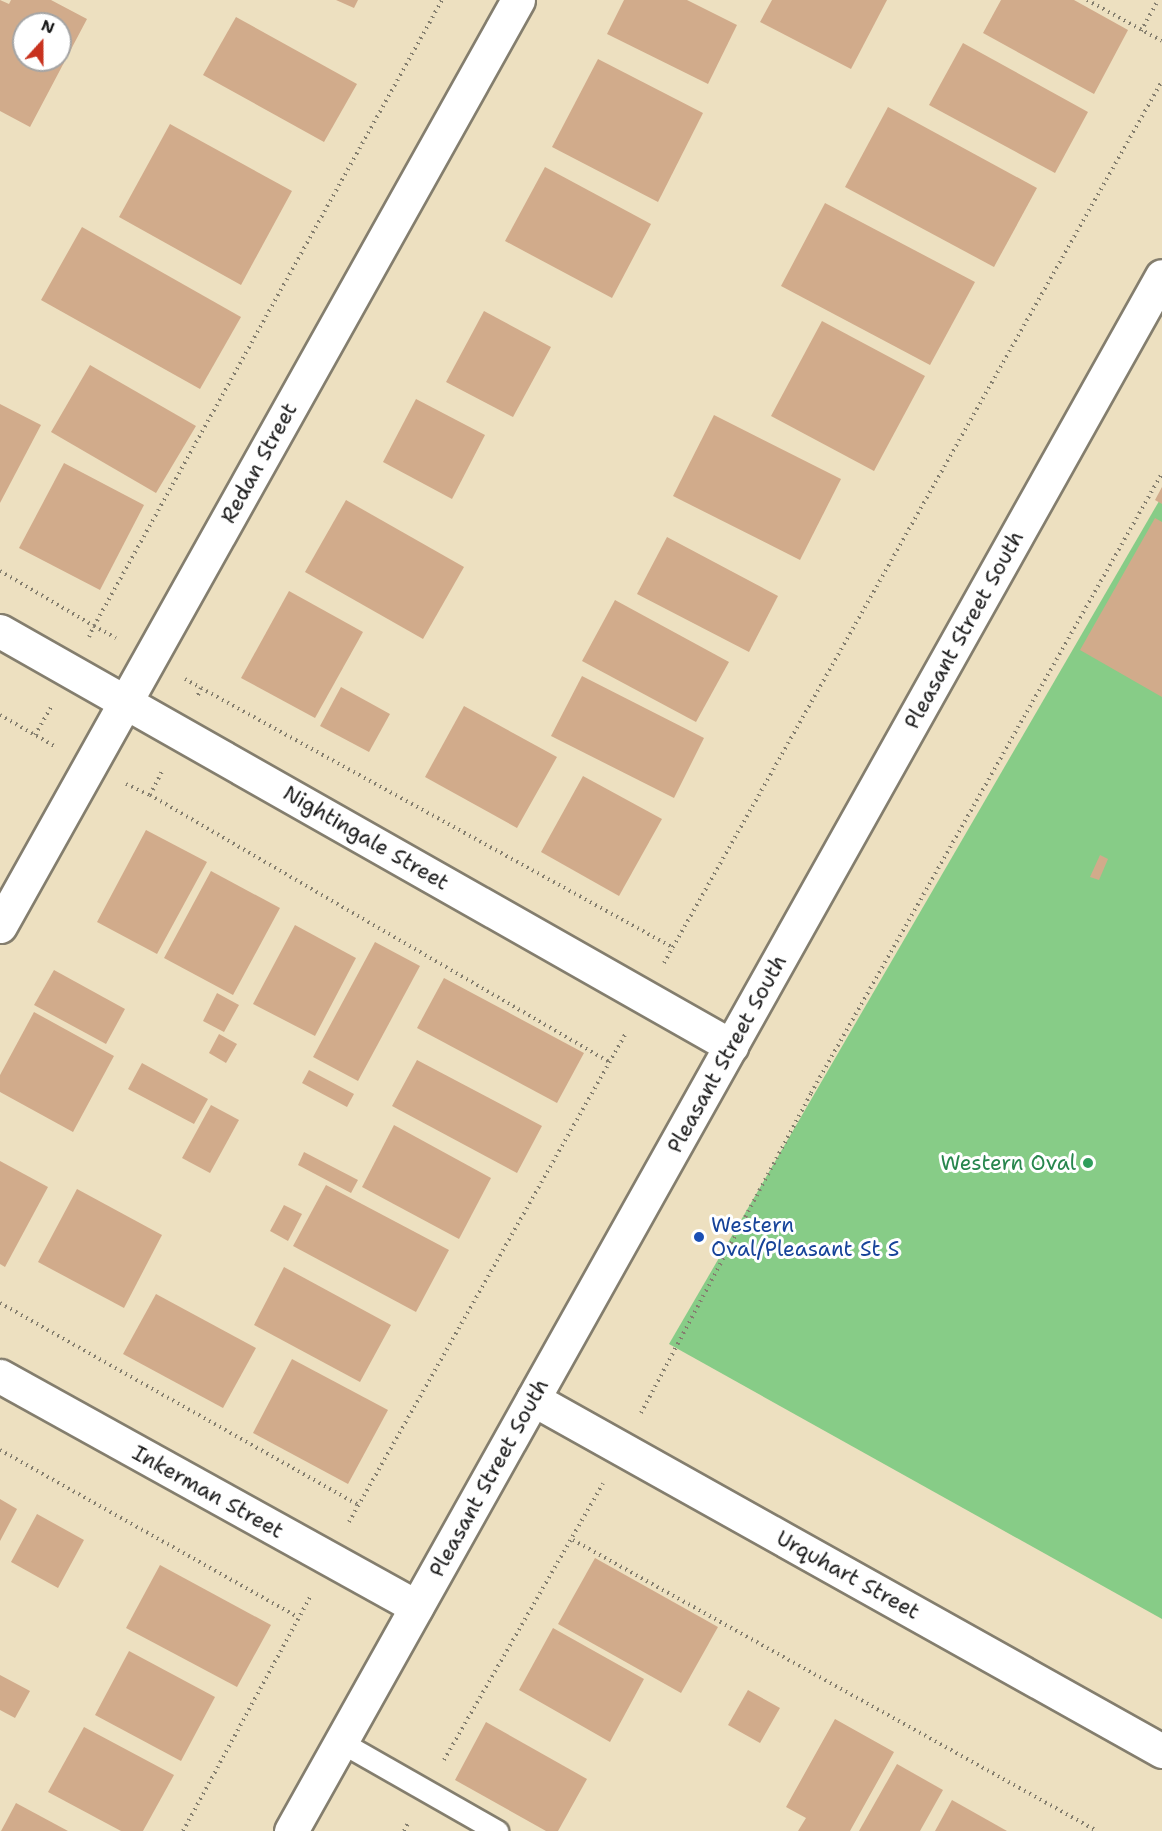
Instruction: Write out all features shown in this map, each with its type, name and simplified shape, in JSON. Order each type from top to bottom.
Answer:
[{"type":"street","name":"Redan Street","points":[[0,926],[518,0]]},
{"type":"street","name":"Pleasant Street South","points":[[291,1831],[1162,276]]},
{"type":"street","name":"Nightingale Street","points":[[0,631],[731,1046]]},
{"type":"street","name":"Inkerman Street","points":[[0,1376],[416,1606]]},
{"type":"street","name":"Urquhart Street","points":[[533,1399],[1162,1751]]},
{"type":"lane","points":[[341,1742],[496,1831]]},
{"type":"path","points":[[0,571],[94,626],[442,0]]},
{"type":"path","points":[[1088,0],[1162,41]]},
{"type":"path","points":[[1142,31],[1158,0]]},
{"type":"path","points":[[183,1831],[358,1505],[611,1063],[643,996],[674,948],[1162,81]]},
{"type":"path","points":[[811,1093],[1162,473]]},
{"type":"path","points":[[201,688],[674,948]]},
{"type":"path","points":[[0,715],[35,735]]},
{"type":"path","points":[[150,795],[611,1063]]},
{"type":"path","points":[[0,1303],[358,1505]]},
{"type":"path","points":[[0,1450],[298,1617]]},
{"type":"path","points":[[573,1540],[1097,1831]]},
{"type":"green space","points":[[1162,496],[1162,1619],[669,1344]]},
{"type":"building","points":[[0,0],[9,4],[11,0],[51,0],[87,19],[72,47],[72,12],[12,12],[12,72],[59,72],[30,127],[0,111]]},
{"type":"building","points":[[336,0],[358,0],[354,8]]},
{"type":"building","points":[[624,0],[687,0],[737,25],[708,84],[607,34]]},
{"type":"building","points":[[772,0],[887,0],[851,69],[760,22]]},
{"type":"building","points":[[1001,0],[1074,0],[1128,30],[1094,94],[983,33]]},
{"type":"building","points":[[236,17],[357,84],[324,142],[203,75]]},
{"type":"building","points":[[963,43],[1088,112],[1055,173],[929,105]]},
{"type":"building","points":[[598,59],[703,113],[658,202],[552,147]]},
{"type":"building","points":[[888,107],[1037,188],[994,267],[845,187]]},
{"type":"building","points":[[170,124],[292,191],[241,285],[119,217]]},
{"type":"building","points":[[545,167],[651,224],[612,298],[505,241]]},
{"type":"building","points":[[825,203],[975,282],[930,365],[781,286]]},
{"type":"building","points":[[82,227],[241,317],[200,389],[41,300]]},
{"type":"building","points":[[484,311],[551,347],[513,417],[446,382]]},
{"type":"building","points":[[822,321],[925,376],[874,471],[771,416]]},
{"type":"building","points":[[90,365],[196,426],[156,493],[51,432]]},
{"type":"building","points":[[416,399],[485,435],[452,499],[383,462]]},
{"type":"building","points":[[0,404],[41,425],[0,503]]},
{"type":"building","points":[[714,415],[841,479],[800,560],[673,496]]},
{"type":"building","points":[[64,463],[144,505],[100,590],[19,548]]},
{"type":"building","points":[[1162,487],[1162,504],[1155,500]]},
{"type":"building","points":[[346,500],[464,567],[423,639],[305,572]]},
{"type":"building","points":[[1155,518],[1162,522],[1162,697],[1080,650]]},
{"type":"building","points":[[667,537],[778,596],[749,652],[637,594]]},
{"type":"building","points":[[289,591],[363,632],[315,718],[241,678]]},
{"type":"building","points":[[615,600],[729,662],[696,722],[582,661]]},
{"type":"building","points":[[582,676],[704,738],[674,798],[551,736]]},
{"type":"building","points":[[341,687],[390,714],[369,752],[320,726]]},
{"type":"building","points":[[464,706],[557,757],[517,828],[425,777]]},
{"type":"building","points":[[583,776],[662,819],[619,896],[541,852]]},
{"type":"building","points":[[146,830],[207,862],[157,954],[97,922]]},
{"type":"building","points":[[1100,855],[1108,859],[1099,880],[1090,877]]},
{"type":"building","points":[[211,871],[280,908],[233,995],[164,958]]},
{"type":"building","points":[[295,925],[356,958],[315,1036],[253,1004]]},
{"type":"building","points":[[375,942],[420,966],[358,1081],[313,1057]]},
{"type":"building","points":[[54,970],[125,1009],[106,1044],[34,1005]]},
{"type":"building","points":[[444,978],[584,1053],[557,1103],[417,1028]]},
{"type":"building","points":[[217,993],[239,1005],[224,1032],[203,1021]]},
{"type":"building","points":[[34,1012],[114,1056],[73,1132],[0,1092],[0,1075]]},
{"type":"building","points":[[219,1034],[237,1044],[226,1063],[209,1053]]},
{"type":"building","points":[[417,1060],[542,1126],[517,1173],[392,1106]]},
{"type":"building","points":[[142,1063],[208,1099],[194,1124],[128,1089]]},
{"type":"building","points":[[309,1070],[354,1094],[347,1107],[302,1083]]},
{"type":"building","points":[[211,1105],[239,1120],[210,1173],[182,1158]]},
{"type":"building","points":[[394,1125],[491,1178],[459,1239],[362,1187]]},
{"type":"building","points":[[304,1152],[358,1180],[351,1193],[298,1165]]},
{"type":"building","points":[[0,1161],[48,1187],[5,1267],[0,1264]]},
{"type":"building","points":[[326,1185],[449,1250],[416,1312],[293,1246]]},
{"type":"building","points":[[77,1189],[162,1235],[124,1308],[38,1262]]},
{"type":"building","points":[[284,1205],[302,1214],[288,1241],[270,1231]]},
{"type":"building","points":[[284,1267],[391,1325],[360,1382],[254,1325]]},
{"type":"building","points":[[156,1294],[256,1348],[223,1408],[123,1354]]},
{"type":"building","points":[[292,1359],[388,1410],[348,1484],[253,1433]]},
{"type":"building","points":[[0,1499],[17,1509],[0,1541]]},
{"type":"building","points":[[37,1514],[84,1540],[58,1588],[11,1562]]},
{"type":"building","points":[[595,1558],[718,1627],[681,1693],[558,1624]]},
{"type":"building","points":[[160,1565],[271,1625],[237,1687],[126,1628]]},
{"type":"building","points":[[553,1628],[644,1679],[610,1742],[519,1690]]},
{"type":"building","points":[[129,1651],[215,1697],[181,1761],[95,1715]]},
{"type":"building","points":[[0,1675],[30,1691],[15,1718],[0,1710]]},
{"type":"building","points":[[748,1690],[780,1708],[760,1743],[728,1725]]},
{"type":"building","points":[[835,1719],[894,1752],[850,1831],[798,1831],[806,1818],[786,1807]]},
{"type":"building","points":[[486,1722],[587,1779],[558,1831],[546,1831],[455,1780]]},
{"type":"building","points":[[84,1727],[174,1775],[143,1831],[121,1831],[48,1792]]},
{"type":"building","points":[[897,1764],[943,1790],[920,1831],[859,1831]]},
{"type":"building","points":[[952,1800],[1007,1831],[935,1831]]},
{"type":"building","points":[[16,1803],[68,1831],[1,1831]]},
{"type":"place","name":"Western Oval","points":[[1088,1163]]},
{"type":"place","name":"Western Oval/Pleasant St S","points":[[699,1237]]}]
